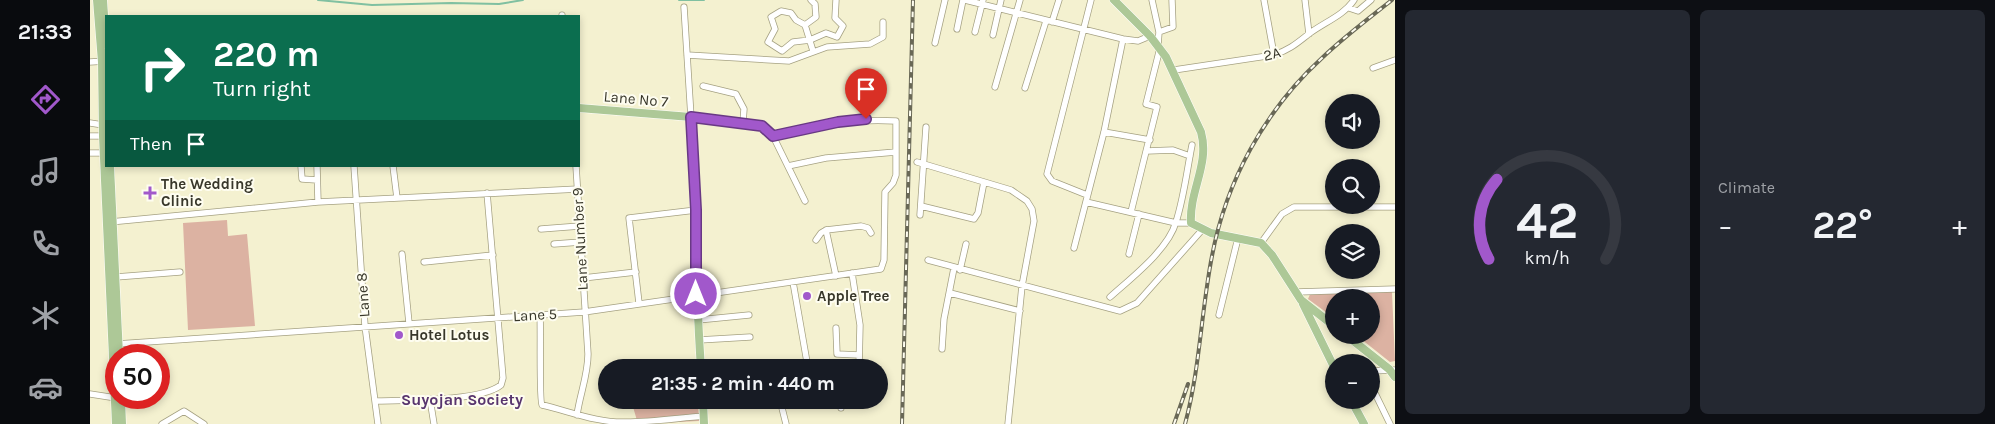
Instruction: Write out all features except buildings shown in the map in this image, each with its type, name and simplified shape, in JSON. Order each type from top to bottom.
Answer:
[{"type":"main road","points":[[97,0],[104,61],[103,136],[105,164]]},
{"type":"main road","points":[[103,0],[105,29]]},
{"type":"main road","points":[[1114,0],[1150,36],[1174,70],[1204,142],[1204,162],[1191,213],[1191,223],[1202,230],[1260,243],[1272,255],[1301,300],[1328,354]]},
{"type":"main road","name":"Lane No 7","points":[[580,108],[691,117]]},
{"type":"main road","points":[[691,117],[696,210],[696,294],[700,359]]},
{"type":"main road","points":[[105,167],[116,277],[116,344]]},
{"type":"main road","points":[[110,167],[110,222],[116,344]]},
{"type":"main road","points":[[1301,300],[1325,319]]},
{"type":"main road","points":[[1358,344],[1392,370],[1395,377]]},
{"type":"main road","points":[[116,424],[117,409]]},
{"type":"main road","points":[[120,409],[122,424]]},
{"type":"main road","points":[[1356,409],[1364,424]]},
{"type":"street","points":[[805,25],[816,17],[815,4],[811,0]]},
{"type":"street","points":[[813,51],[810,40],[805,25],[796,20],[791,13],[781,11],[771,17],[775,29],[768,42],[782,51],[793,42],[810,40],[826,34],[835,37],[839,35],[843,24],[835,18],[836,0]]},
{"type":"street","points":[[935,42],[945,0]]},
{"type":"street","points":[[957,29],[964,0],[983,2],[1049,22],[1123,39],[1138,41],[1150,36]]},
{"type":"street","points":[[993,35],[1001,0]]},
{"type":"street","points":[[995,87],[1020,0]]},
{"type":"street","points":[[1025,88],[1059,0]]},
{"type":"street","points":[[1092,0],[1047,174],[1052,181],[1086,198],[1176,223],[1191,223]]},
{"type":"street","points":[[1131,212],[1148,151],[1157,107],[1146,104],[1159,47],[1159,32],[1152,0]]},
{"type":"street","points":[[1159,32],[1173,27],[1172,0]]},
{"type":"street","points":[[1264,0],[1274,55]]},
{"type":"street","points":[[1305,0],[1309,34]]},
{"type":"street","name":"2A","points":[[1174,70],[1274,55],[1300,43],[1309,34],[1349,8],[1354,0]]},
{"type":"street","points":[[1349,8],[1358,11],[1371,0]]},
{"type":"street","points":[[975,32],[983,2]]},
{"type":"street","points":[[684,6],[691,117],[743,122],[762,126],[773,136],[805,201]]},
{"type":"street","points":[[687,56],[790,61],[827,46],[875,42],[883,37],[884,22]]},
{"type":"street","points":[[1074,248],[1104,132],[1123,39]]},
{"type":"street","points":[[1373,68],[1395,60]]},
{"type":"street","points":[[90,62],[104,61]]},
{"type":"street","points":[[703,86],[736,94],[744,110],[743,122]]},
{"type":"street","points":[[773,136],[838,122],[866,119],[896,121],[896,152],[826,158],[788,166]]},
{"type":"street","points":[[90,123],[103,125]]},
{"type":"street","points":[[920,215],[925,164],[926,127]]},
{"type":"street","points":[[1104,132],[1150,140]]},
{"type":"street","points":[[90,136],[103,136]]},
{"type":"street","points":[[1110,297],[1148,262],[1176,223],[1192,145]]},
{"type":"street","points":[[1148,151],[1173,150],[1190,156]]},
{"type":"street","name":"Lane 5","points":[[116,344],[584,312],[696,294],[876,271],[884,265],[884,197],[896,175],[896,152]]},
{"type":"street","points":[[90,153],[104,153]]},
{"type":"street","points":[[917,162],[1017,193],[1032,209],[1034,221],[1022,286],[1008,424]]},
{"type":"street","points":[[301,167],[302,179],[317,180]]},
{"type":"street","points":[[317,167],[318,202]]},
{"type":"street","name":"Lane 8","points":[[354,167],[365,326],[378,424]]},
{"type":"street","points":[[393,167],[397,198]]},
{"type":"street","name":"Lane Number 9","points":[[576,167],[588,366],[581,386],[578,415]]},
{"type":"street","points":[[921,206],[974,219],[978,213],[984,182]]},
{"type":"street","points":[[110,222],[318,202],[356,202],[578,188]]},
{"type":"street","points":[[375,401],[430,399],[488,393],[501,385],[503,378],[499,317],[487,193]]},
{"type":"street","points":[[1260,243],[1282,214],[1294,207],[1395,207]]},
{"type":"street","points":[[639,303],[629,218],[696,210]]},
{"type":"street","points":[[1129,254],[1139,214]]},
{"type":"street","points":[[541,229],[580,226]]},
{"type":"street","points":[[816,240],[821,232],[826,230],[861,226],[868,228],[871,233]]},
{"type":"street","points":[[826,230],[836,276]]},
{"type":"street","points":[[928,260],[1022,286],[1117,310],[1125,310],[1137,303],[1202,230]]},
{"type":"street","points":[[1219,315],[1238,238]]},
{"type":"street","points":[[554,244],[581,242]]},
{"type":"street","points":[[942,349],[950,293],[966,244]]},
{"type":"street","points":[[402,254],[410,323]]},
{"type":"street","points":[[424,262],[493,254]]},
{"type":"street","points":[[116,277],[180,272]]},
{"type":"street","points":[[583,278],[636,272]]},
{"type":"street","points":[[852,273],[860,325],[859,359]]},
{"type":"street","points":[[792,282],[806,359]]},
{"type":"street","points":[[1296,292],[1395,289]]},
{"type":"street","points":[[950,293],[1020,311]]},
{"type":"street","points":[[540,314],[540,403],[606,422],[704,420]]},
{"type":"street","points":[[698,320],[749,315]]},
{"type":"street","points":[[836,328],[837,354],[859,355]]},
{"type":"street","points":[[699,340],[750,337]]},
{"type":"street","points":[[90,394],[105,396]]},
{"type":"street","points":[[430,399],[434,424]]},
{"type":"street","points":[[1380,403],[1390,424]]},
{"type":"street","points":[[782,409],[786,424]]},
{"type":"street","points":[[162,424],[184,411],[204,424]]},
{"type":"shaded area","points":[[227,220],[228,236],[247,234],[255,326],[188,330],[183,223]]},
{"type":"shaded area","points":[[1311,292],[1325,292],[1325,311],[1308,299]]},
{"type":"shaded area","points":[[1380,292],[1392,292],[1395,361],[1390,362],[1367,344],[1380,344]]},
{"type":"shaded area","points":[[634,409],[698,409],[699,421],[638,424]]},
{"type":"waterway","points":[[318,0],[372,5],[499,4],[523,0]]},
{"type":"waterway","points":[[679,0],[704,0]]},
{"type":"railway","points":[[902,424],[913,0]]},
{"type":"railway","points":[[1185,424],[1194,382],[1212,256],[1218,228],[1238,174],[1266,124],[1301,78],[1356,28],[1392,0]]},
{"type":"railway","points":[[1174,424],[1188,384]]},
{"type":"place","name":"The Wedding Clinic","points":[[150,193]]},
{"type":"place","name":"Apple Tree","points":[[807,296]]},
{"type":"place","name":"Hotel Lotus","points":[[399,335]]},
{"type":"district","name":"Suyojan Society","points":[[462,399]]},
{"type":"route","points":[[696,294],[696,210],[691,117],[743,122],[762,126],[773,136],[838,122],[866,119]]}]
